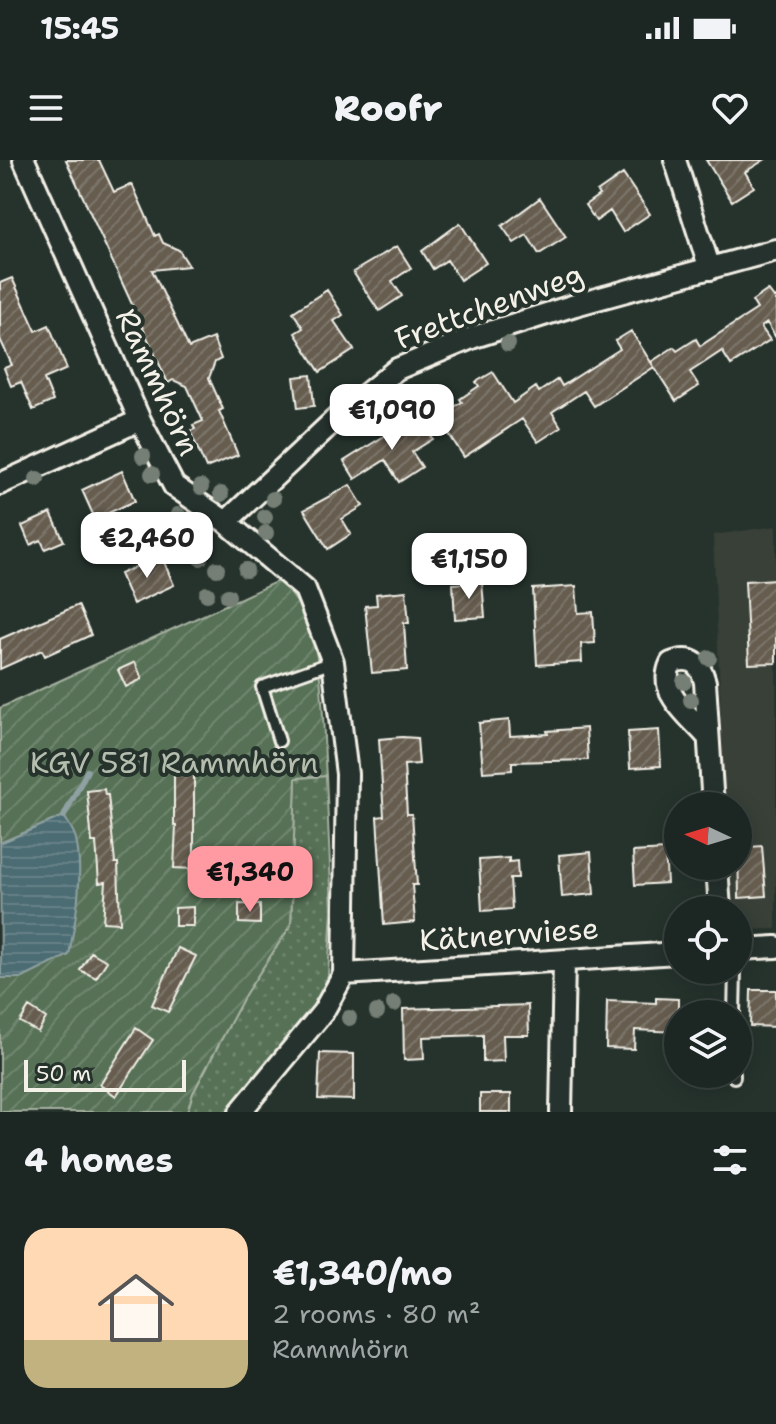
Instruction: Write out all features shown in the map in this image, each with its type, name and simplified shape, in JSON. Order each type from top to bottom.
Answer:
[{"type":"street","name":"Rammhörn","points":[[24,160],[140,420],[174,486],[226,522],[305,589],[333,662],[347,774],[344,974],[323,1012],[240,1112]]},
{"type":"street","points":[[675,160],[710,269]]},
{"type":"street","name":"Frettchenweg","points":[[226,522],[339,416],[397,369],[517,323],[776,250]]},
{"type":"street","points":[[0,484],[140,420]]},
{"type":"street","points":[[706,735],[712,792]]},
{"type":"street","points":[[752,948],[776,947]]},
{"type":"street","name":"Kätnerwiese","points":[[344,974],[664,954]]},
{"type":"street","points":[[561,1112],[564,961]]},
{"type":"lane","points":[[279,741],[262,687],[333,662]]},
{"type":"shaded area","points":[[776,526],[776,929],[752,930],[752,896],[730,896],[729,880],[752,880],[752,792],[724,792],[713,535]]},
{"type":"green space","name":"KGV 581 Rammhörn","points":[[280,580],[299,605],[314,643],[321,688],[326,776],[296,778],[291,925],[246,993],[193,1093],[187,1112],[0,1112],[0,977],[23,978],[64,816],[0,843],[0,708]]},
{"type":"green space","points":[[326,776],[332,910],[328,976],[316,1008],[232,1112],[187,1112],[193,1093],[246,993],[291,925],[296,778]]},
{"type":"water","points":[[64,816],[76,839],[79,868],[69,955],[23,978],[1,978],[0,843]]},
{"type":"building","points":[[66,160],[99,160],[114,192],[132,184],[155,236],[159,234],[163,243],[179,250],[189,266],[152,270],[189,348],[213,338],[221,359],[215,362],[209,378],[238,455],[206,468],[190,431],[195,429],[193,425],[203,421],[187,386],[173,380],[168,383]]},
{"type":"building","points":[[706,160],[764,160],[745,172],[754,187],[732,201]]},
{"type":"building","points":[[623,174],[650,214],[623,232],[610,211],[596,221],[585,205],[599,195],[597,192]]},
{"type":"building","points":[[540,198],[566,237],[539,254],[527,235],[514,243],[502,226]]},
{"type":"building","points":[[460,223],[486,263],[460,280],[447,260],[433,269],[422,251]]},
{"type":"building","points":[[397,246],[411,268],[392,281],[402,296],[379,311],[353,272]]},
{"type":"building","points":[[12,278],[36,331],[49,325],[67,369],[44,379],[53,401],[33,410],[21,382],[11,386],[4,368],[12,365],[0,339],[0,283]]},
{"type":"building","points":[[327,290],[343,315],[334,321],[354,350],[320,372],[295,333],[303,328],[293,312]]},
{"type":"building","points":[[768,290],[776,297],[776,338],[767,323],[761,327],[770,340],[731,365],[722,351],[690,372],[699,386],[676,401],[651,362],[674,347],[677,351],[696,339],[700,346],[757,309],[752,301]]},
{"type":"building","points":[[631,331],[654,367],[594,406],[584,391],[552,412],[561,427],[538,442],[522,419],[464,457],[438,417],[462,402],[460,399],[479,386],[476,382],[493,372],[513,403],[536,387],[539,392],[558,379],[562,386],[620,349],[615,341]]},
{"type":"building","points":[[311,375],[314,406],[298,408],[294,377]]},
{"type":"building","points":[[420,419],[433,439],[412,452],[422,467],[399,482],[385,460],[355,479],[344,461],[397,428],[399,431]]},
{"type":"building","points":[[122,471],[135,501],[95,519],[82,490]]},
{"type":"building","points":[[350,485],[363,506],[342,519],[351,534],[328,549],[304,510]]},
{"type":"building","points":[[51,513],[64,541],[45,549],[41,540],[30,545],[22,526]]},
{"type":"building","points":[[161,555],[174,585],[133,604],[120,574]]},
{"type":"building","points":[[776,579],[776,663],[749,664],[745,581]]},
{"type":"building","points":[[482,582],[485,617],[455,619],[453,584]]},
{"type":"building","points":[[576,586],[578,613],[593,612],[595,643],[581,644],[582,662],[537,665],[533,589]]},
{"type":"building","points":[[406,591],[409,623],[404,623],[407,670],[372,673],[365,606],[377,605],[376,594]]},
{"type":"building","points":[[78,605],[91,635],[45,656],[42,650],[0,669],[0,639]]},
{"type":"building","points":[[135,662],[142,679],[126,687],[118,670]]},
{"type":"building","points":[[509,720],[510,736],[586,728],[588,760],[512,762],[512,770],[483,772],[479,723]]},
{"type":"building","points":[[659,730],[661,766],[630,768],[628,732]]},
{"type":"building","points":[[417,738],[419,764],[404,765],[407,814],[412,814],[417,885],[412,885],[415,922],[384,925],[377,817],[384,816],[379,739]]},
{"type":"building","points":[[174,763],[194,764],[194,869],[174,868]]},
{"type":"building","points":[[104,789],[105,795],[108,795],[115,863],[118,863],[120,923],[103,922],[106,882],[99,883],[96,842],[92,842],[87,791]]},
{"type":"building","points":[[762,846],[766,896],[739,896],[739,880],[752,880],[752,847]]},
{"type":"building","points":[[664,850],[664,880],[667,883],[635,885],[633,852]]},
{"type":"building","points":[[591,852],[594,894],[562,897],[559,855]]},
{"type":"building","points":[[509,858],[509,862],[517,861],[518,878],[510,878],[512,909],[482,911],[479,860]]},
{"type":"building","points":[[239,904],[260,905],[260,924],[239,923]]},
{"type":"building","points":[[193,907],[193,926],[175,926],[175,908]]},
{"type":"building","points":[[178,948],[196,956],[168,1012],[152,1005]]},
{"type":"building","points":[[91,952],[107,961],[96,978],[80,970]]},
{"type":"building","points":[[751,990],[776,990],[776,1027],[752,1026]]},
{"type":"building","points":[[656,998],[678,999],[664,1000],[664,1031],[635,1030],[634,1049],[606,1048],[607,1001],[656,1003]]},
{"type":"building","points":[[528,1005],[529,1035],[503,1035],[504,1061],[483,1062],[483,1035],[423,1037],[424,1059],[404,1060],[403,1009]]},
{"type":"building","points":[[29,1007],[46,1018],[38,1032],[20,1022]]},
{"type":"building","points":[[136,1028],[153,1040],[116,1096],[100,1085]]},
{"type":"building","points":[[320,1053],[354,1054],[354,1100],[318,1099]]},
{"type":"building","points":[[480,1094],[511,1094],[511,1112],[480,1112]]},
{"type":"waterway","points":[[64,816],[87,771]]}]
